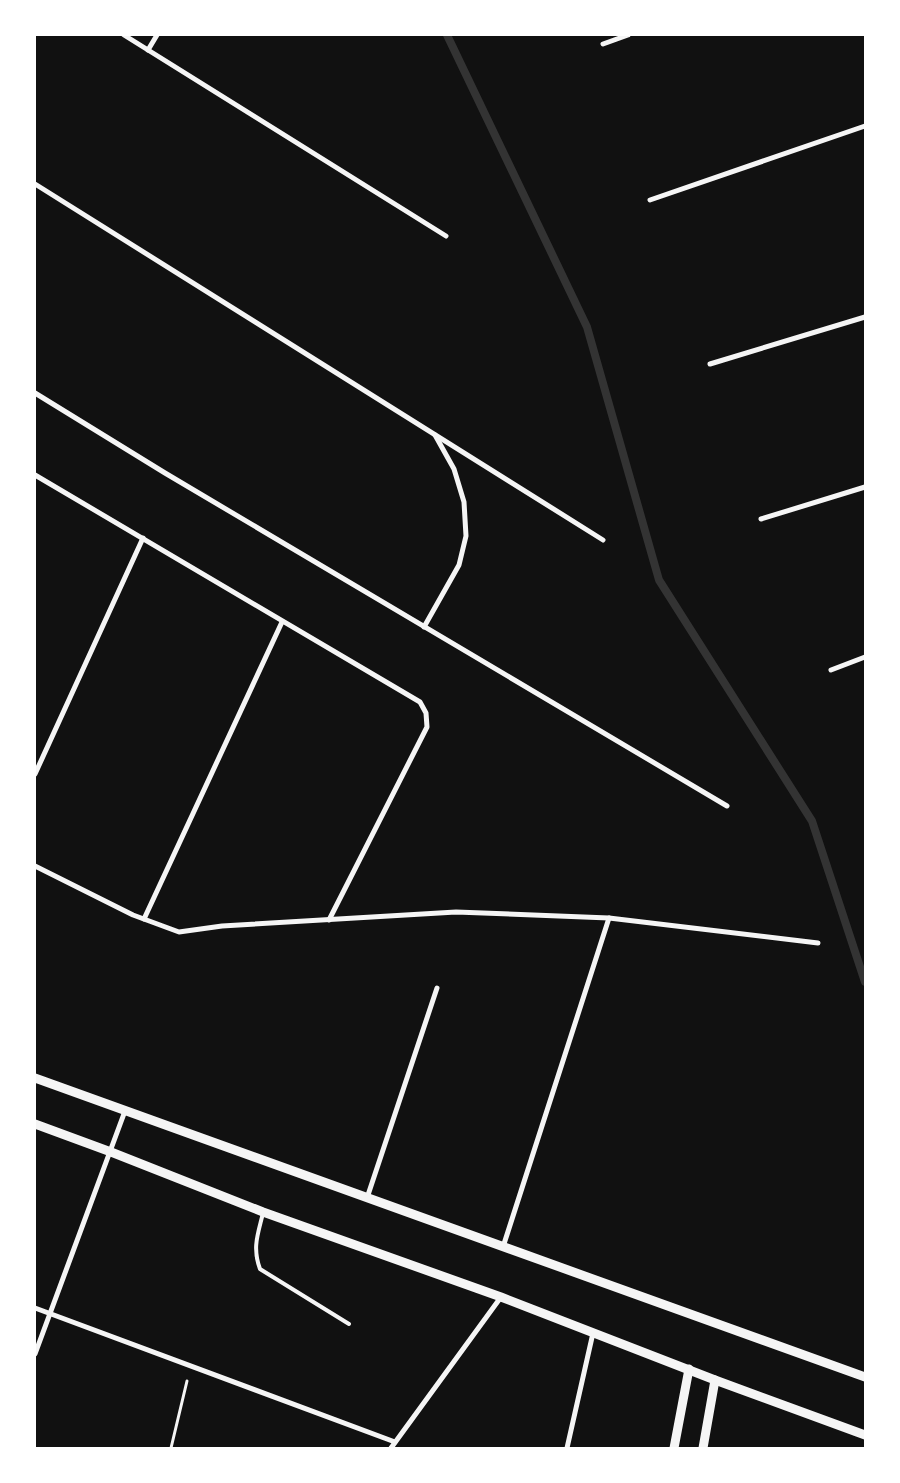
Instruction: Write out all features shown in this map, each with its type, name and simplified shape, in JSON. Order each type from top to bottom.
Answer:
[{"type":"street","points":[[124,35],[446,236]]},
{"type":"street","points":[[148,50],[157,35]]},
{"type":"street","points":[[603,44],[628,35]]},
{"type":"street","points":[[650,200],[865,126]]},
{"type":"street","points":[[35,184],[603,540]]},
{"type":"street","points":[[710,364],[865,317]]},
{"type":"street","points":[[35,393],[173,478],[727,806]]},
{"type":"street","points":[[424,627],[459,565],[466,536],[464,502],[454,469],[434,435]]},
{"type":"street","points":[[35,475],[420,702],[426,713],[427,727],[329,920]]},
{"type":"street","points":[[761,519],[865,487]]},
{"type":"street","points":[[35,774],[143,538]]},
{"type":"street","points":[[144,919],[282,622]]},
{"type":"street","points":[[831,670],[865,657]]},
{"type":"street","points":[[35,866],[144,919],[179,932],[222,926],[456,912],[609,918],[818,944]]},
{"type":"street","points":[[503,1247],[609,918]]},
{"type":"street","points":[[367,1198],[437,988]]},
{"type":"street","points":[[35,1078],[865,1377]]},
{"type":"street","points":[[35,1354],[125,1111]]},
{"type":"street","points":[[35,1124],[263,1212],[501,1297],[715,1380],[865,1435]]},
{"type":"street","points":[[391,1448],[501,1297]]},
{"type":"street","points":[[35,1308],[395,1442]]},
{"type":"street","points":[[567,1448],[593,1333]]},
{"type":"street","points":[[674,1448],[689,1369]]},
{"type":"street","points":[[703,1448],[715,1380]]},
{"type":"lane","points":[[263,1212],[255,1255],[260,1269],[350,1324]]},
{"type":"path","points":[[171,1448],[191,1366]]},
{"type":"waterway","points":[[447,35],[587,327],[659,580],[812,821],[865,982]]}]
